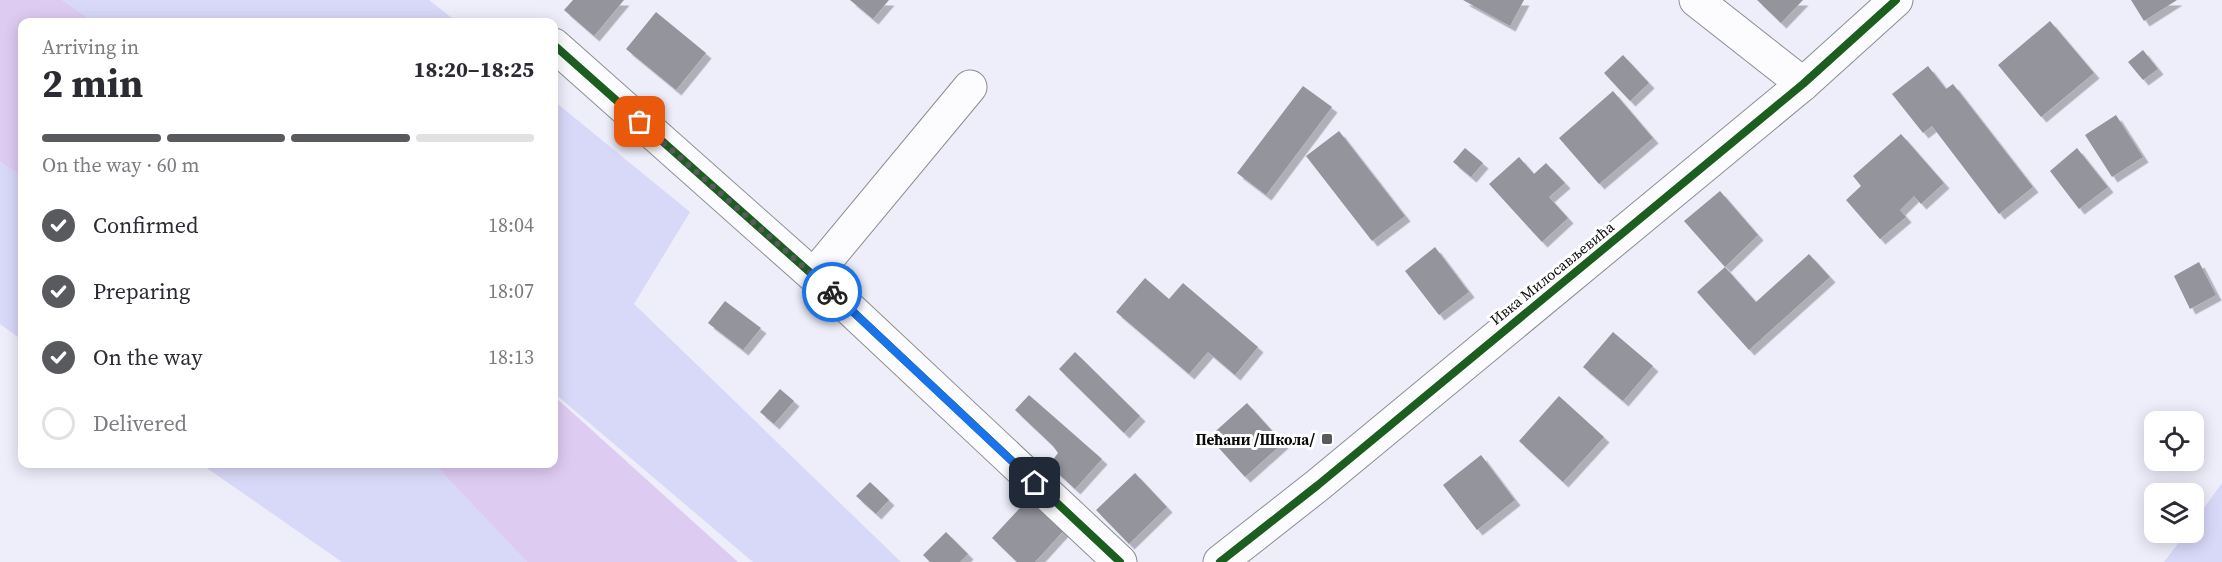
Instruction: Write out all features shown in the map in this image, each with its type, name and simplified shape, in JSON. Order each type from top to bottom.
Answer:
[{"type":"street","points":[[1696,0],[1803,84]]},
{"type":"street","name":"Ивка Милосављевића","points":[[1220,562],[1318,485],[1803,84],[1896,0]]},
{"type":"street","points":[[558,49],[813,275],[1120,562]]},
{"type":"street","points":[[813,275],[970,87]]},
{"type":"shaded area","points":[[0,0],[62,0],[88,18],[18,18],[18,173],[0,162]]},
{"type":"shaded area","points":[[62,0],[429,0],[452,18],[88,18]]},
{"type":"shaded area","points":[[558,104],[690,212],[634,304],[901,562],[753,562],[558,396]]},
{"type":"shaded area","points":[[0,162],[18,173],[18,337],[0,324]]},
{"type":"shaded area","points":[[558,400],[738,562],[527,562],[438,468],[558,468]]},
{"type":"shaded area","points":[[207,468],[438,468],[527,562],[342,562]]},
{"type":"shaded area","points":[[2222,483],[2222,562],[2164,562],[2178,543],[2204,543],[2204,508]]},
{"type":"building","points":[[573,0],[624,0],[594,36],[564,10]]},
{"type":"building","points":[[850,0],[889,0],[873,19]]},
{"type":"building","points":[[1463,0],[1524,0],[1510,26]]},
{"type":"building","points":[[1757,0],[1803,0],[1781,23]]},
{"type":"building","points":[[2131,0],[2177,0],[2144,21]]},
{"type":"building","points":[[656,12],[706,53],[676,90],[626,49]]},
{"type":"building","points":[[2050,21],[2094,73],[2041,117],[1998,65]]},
{"type":"building","points":[[2143,50],[2158,69],[2143,80],[2128,62]]},
{"type":"building","points":[[1623,55],[1649,83],[1630,101],[1604,73]]},
{"type":"building","points":[[1928,66],[1946,89],[1953,84],[2033,187],[1999,214],[1932,126],[1923,133],[1892,94]]},
{"type":"building","points":[[1303,86],[1332,107],[1266,195],[1237,173]]},
{"type":"building","points":[[1613,91],[1653,138],[1599,184],[1559,138]]},
{"type":"building","points":[[2116,115],[2143,157],[2112,177],[2085,135]]},
{"type":"building","points":[[1339,131],[1405,216],[1372,241],[1306,156]]},
{"type":"building","points":[[1901,134],[1944,183],[1921,204],[1914,196],[1900,210],[1906,217],[1880,239],[1846,200],[1861,186],[1853,176]]},
{"type":"building","points":[[1465,148],[1483,163],[1471,177],[1453,162]]},
{"type":"building","points":[[2077,148],[2108,187],[2079,209],[2050,171]]},
{"type":"building","points":[[1519,157],[1534,174],[1546,163],[1565,183],[1549,197],[1568,218],[1542,242],[1489,184]]},
{"type":"building","points":[[1720,191],[1758,235],[1725,267],[1684,221]]},
{"type":"building","points":[[1435,247],[1469,292],[1439,315],[1405,271]]},
{"type":"building","points":[[1809,254],[1830,277],[1749,350],[1697,292],[1725,267],[1756,302]]},
{"type":"building","points":[[2199,262],[2216,295],[2190,309],[2174,276]]},
{"type":"building","points":[[1145,278],[1169,299],[1183,283],[1258,347],[1235,375],[1208,352],[1189,374],[1116,312]]},
{"type":"building","points":[[725,301],[761,328],[743,350],[708,323]]},
{"type":"building","points":[[1613,332],[1653,366],[1623,401],[1583,367]]},
{"type":"building","points":[[1075,352],[1140,416],[1124,433],[1059,369]]},
{"type":"building","points":[[780,389],[794,401],[774,424],[760,412]]},
{"type":"building","points":[[1029,395],[1102,459],[1075,489],[1049,465],[1058,453],[1053,446],[1015,410]]},
{"type":"building","points":[[1559,396],[1604,437],[1563,482],[1519,441]]},
{"type":"building","points":[[1247,403],[1283,443],[1245,477],[1209,437]]},
{"type":"building","points":[[1481,455],[1515,500],[1477,530],[1443,485]]},
{"type":"building","points":[[1135,473],[1167,507],[1129,544],[1096,510]]},
{"type":"building","points":[[870,482],[889,500],[876,514],[856,496]]},
{"type":"building","points":[[1031,496],[1066,528],[1035,562],[1017,562],[992,538]]},
{"type":"building","points":[[946,532],[968,554],[960,562],[930,562],[923,555]]},
{"type":"cycle path","points":[[1220,562],[1318,485],[1803,84],[1896,0]]},
{"type":"cycle path","points":[[558,49],[832,292],[1120,562]]},
{"type":"way so far","points":[[640,122],[832,292]]},
{"type":"place","name":"Пећани /Школа/","points":[[1327,439]]},
{"type":"route","points":[[832,292],[1035,483]]}]
